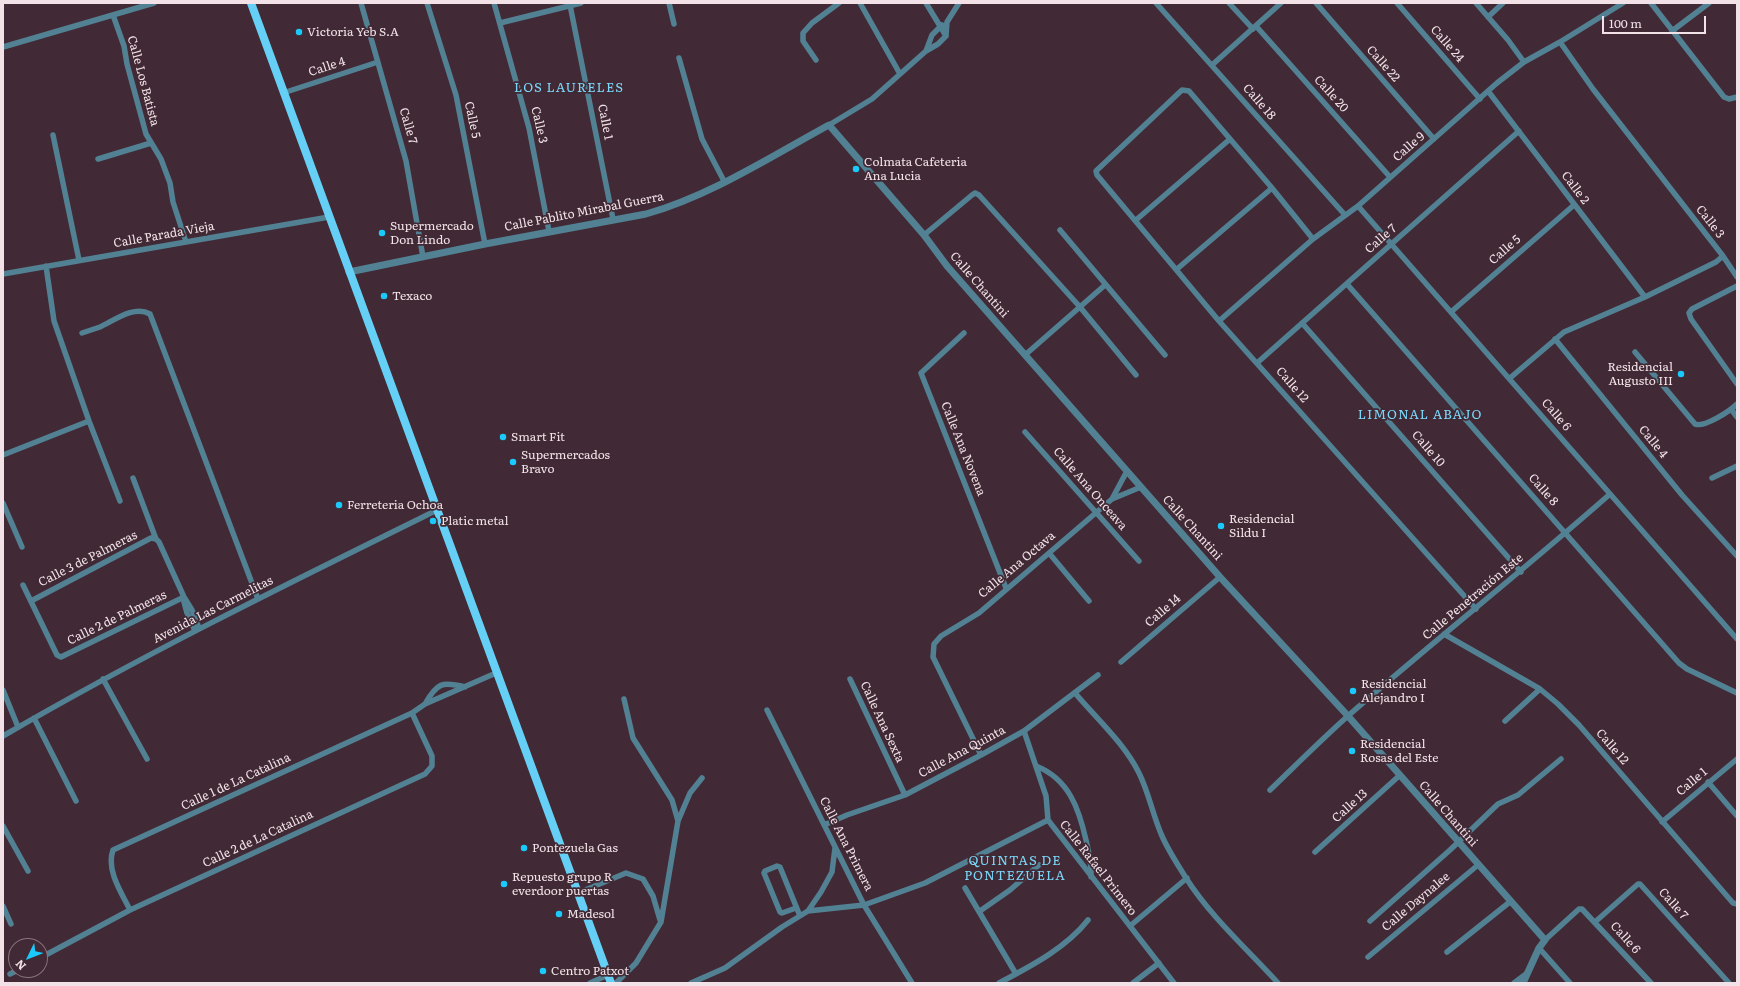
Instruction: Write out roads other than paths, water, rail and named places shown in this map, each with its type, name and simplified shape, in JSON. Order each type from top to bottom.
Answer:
[{"type":"main road","points":[[251,3],[609,979]]},
{"type":"street","points":[[3,47],[154,3]]},
{"type":"street","name":"Calle 7","points":[[361,3],[406,161],[424,256]]},
{"type":"street","name":"Calle 5","points":[[427,3],[456,95],[485,244]]},
{"type":"street","name":"Calle 3","points":[[494,3],[529,128],[549,231]]},
{"type":"street","points":[[500,23],[580,3]]},
{"type":"street","points":[[669,3],[674,24]]},
{"type":"street","points":[[816,60],[803,42],[803,33],[819,18],[839,3]]},
{"type":"street","points":[[860,3],[900,74]]},
{"type":"street","points":[[926,3],[946,36]]},
{"type":"street","points":[[926,51],[932,35],[940,26],[947,22],[959,3]]},
{"type":"street","name":"Calle 18","points":[[1156,3],[1345,215]]},
{"type":"street","name":"Calle 20","points":[[1229,3],[1254,27],[1390,177]]},
{"type":"street","points":[[1212,65],[1281,3]]},
{"type":"street","name":"Calle 22","points":[[1316,3],[1434,139]]},
{"type":"street","name":"Calle 24","points":[[1397,3],[1480,99]]},
{"type":"street","points":[[1476,3],[1524,62]]},
{"type":"street","points":[[1488,16],[1504,3]]},
{"type":"street","name":"Calle 9","points":[[1219,321],[1313,240],[1358,206],[1488,91],[1524,62],[1560,42],[1623,3]]},
{"type":"street","points":[[1651,3],[1724,97],[1729,99],[1737,97]]},
{"type":"street","points":[[1672,31],[1709,3]]},
{"type":"street","name":"Calle 1","points":[[570,5],[613,220]]},
{"type":"street","name":"Calle Los Batista","points":[[113,15],[124,46],[127,64],[146,134],[158,151],[170,183],[173,202],[186,242]]},
{"type":"street","points":[[946,36],[947,22]]},
{"type":"street","name":"Calle Pablito Mirabal Guerra","points":[[349,272],[549,231],[646,214],[669,207],[724,181],[829,125],[872,99],[926,51],[938,44],[946,36]]},
{"type":"street","name":"Calle 3","points":[[1510,378],[1555,339],[1573,327],[1645,297],[1716,262],[1723,256],[1593,89],[1560,42]]},
{"type":"street","points":[[679,58],[702,139],[724,181]]},
{"type":"street","name":"Calle 4","points":[[283,92],[378,62]]},
{"type":"street","name":"Calle 12","points":[[1230,138],[1189,91],[1182,90],[1096,171],[1097,175],[1219,321],[1476,609]]},
{"type":"street","name":"Calle 2","points":[[1488,91],[1645,297]]},
{"type":"street","name":"Calle Chantini","points":[[829,125],[924,234],[947,266],[1141,488],[1220,577],[1348,716],[1545,940]]},
{"type":"street","name":"Calle 7","points":[[1257,363],[1519,131]]},
{"type":"street","points":[[53,135],[79,260]]},
{"type":"street","points":[[1136,220],[1230,138],[1313,240]]},
{"type":"street","points":[[98,159],[151,143]]},
{"type":"street","points":[[1177,269],[1272,188]]},
{"type":"street","points":[[924,234],[972,194],[975,193],[979,195],[1080,307],[1136,375]]},
{"type":"street","name":"Calle 5","points":[[1450,312],[1574,205]]},
{"type":"street","name":"Calle 6","points":[[1358,206],[1737,639]]},
{"type":"street","name":"Calle Parada Vieja","points":[[3,274],[329,217]]},
{"type":"street","points":[[1060,230],[1165,355]]},
{"type":"street","points":[[1723,256],[1737,277]]},
{"type":"street","points":[[46,266],[54,321],[89,421],[120,501]]},
{"type":"street","name":"Calle 8","points":[[1347,284],[1679,663],[1737,693]]},
{"type":"street","points":[[1025,355],[1105,285]]},
{"type":"street","points":[[1737,286],[1692,309],[1689,313],[1691,319],[1737,384]]},
{"type":"street","points":[[82,333],[100,327],[122,315],[140,310],[150,314],[258,599]]},
{"type":"street","name":"Calle 10","points":[[1302,323],[1521,572]]},
{"type":"street","name":"Calle Ana Novena","points":[[964,333],[921,373],[1006,588]]},
{"type":"street","name":"Calle 4","points":[[1555,339],[1682,495],[1737,556]]},
{"type":"street","points":[[1635,352],[1695,424],[1703,425],[1732,409],[1737,404]]},
{"type":"street","points":[[1732,409],[1737,417]]},
{"type":"street","points":[[3,455],[89,421]]},
{"type":"street","name":"Calle Ana Onceava","points":[[1025,432],[1139,561]]},
{"type":"street","points":[[1712,478],[1737,466]]},
{"type":"street","name":"Calle Ana Octava","points":[[1112,499],[1127,471]]},
{"type":"street","points":[[133,478],[156,539],[160,542],[184,597],[192,610],[197,630]]},
{"type":"street","name":"Calle Ana Octava","points":[[980,755],[933,657],[934,644],[941,636],[979,613],[1006,588],[1112,499],[1141,488]]},
{"type":"street","name":"Calle Penetración Este","points":[[1270,790],[1348,716],[1444,634],[1521,572],[1610,494]]},
{"type":"street","points":[[3,504],[22,547]]},
{"type":"street","name":"Avenida Las Carmelitas","points":[[3,736],[103,679],[197,630],[437,510]]},
{"type":"street","name":"Calle 3 de Palmeras","points":[[31,601],[151,538],[156,539]]},
{"type":"street","points":[[1049,553],[1089,601]]},
{"type":"street","name":"Calle 14","points":[[1121,662],[1220,577]]},
{"type":"street","points":[[23,585],[31,601]]},
{"type":"street","name":"Calle 2 de Palmeras","points":[[31,601],[57,655],[61,657],[184,597]]},
{"type":"street","name":"Calle 12","points":[[1444,634],[1540,689],[1558,704],[1579,725],[1733,903],[1737,904]]},
{"type":"street","points":[[425,704],[496,673]]},
{"type":"street","name":"Calle Ana Quinta","points":[[824,825],[905,796],[1024,731],[1098,675]]},
{"type":"street","points":[[103,679],[147,759]]},
{"type":"street","name":"Calle Ana Sexta","points":[[850,679],[905,796]]},
{"type":"street","points":[[425,704],[433,690],[438,686],[452,684],[465,687]]},
{"type":"street","points":[[1505,721],[1540,689]]},
{"type":"street","points":[[3,690],[18,727]]},
{"type":"street","points":[[1075,693],[1106,727],[1125,751],[1139,774],[1162,836],[1186,878],[1215,916],[1277,983]]},
{"type":"street","points":[[624,700],[632,738],[650,762],[672,800],[678,821]]},
{"type":"street","name":"Calle 1 de La Catalina","points":[[130,910],[112,869],[111,858],[113,850],[412,713],[425,704]]},
{"type":"street","name":"Calle Ana Primera","points":[[767,710],[864,905],[912,983]]},
{"type":"street","name":"Calle 2 de La Catalina","points":[[48,954],[130,910],[425,774],[432,766],[432,756],[412,713]]},
{"type":"street","points":[[34,718],[76,801]]},
{"type":"street","name":"Calle Rafael Primero","points":[[1024,731],[1046,796],[1048,820],[1174,983]]},
{"type":"street","points":[[1370,921],[1498,804],[1518,795],[1561,759]]},
{"type":"street","name":"Calle 1","points":[[1662,822],[1737,759]]},
{"type":"street","points":[[1036,766],[1047,770],[1074,801],[1082,821],[1092,864],[1092,877]]},
{"type":"street","name":"Calle 13","points":[[1315,852],[1400,776]]},
{"type":"street","points":[[616,983],[636,963],[661,922],[678,821],[690,793],[702,778]]},
{"type":"street","points":[[1708,782],[1737,816]]},
{"type":"street","points":[[808,911],[864,905],[925,883],[1048,820]]},
{"type":"street","points":[[3,826],[28,871]]},
{"type":"street","points":[[691,983],[725,968],[808,911],[832,872],[835,848]]},
{"type":"street","points":[[980,911],[1010,890],[1039,865]]},
{"type":"street","name":"Calle Daynalee","points":[[1368,957],[1478,865]]},
{"type":"street","points":[[796,908],[782,913],[780,912],[764,873],[765,871],[777,866],[780,867],[800,916]]},
{"type":"street","points":[[578,893],[626,873],[643,879],[653,896],[661,922]]},
{"type":"street","points":[[1130,926],[1186,878]]},
{"type":"street","name":"Calle 7","points":[[1596,922],[1638,884],[1640,884],[1729,983]]},
{"type":"street","points":[[965,888],[1016,974]]},
{"type":"street","points":[[1447,952],[1511,901]]},
{"type":"street","points":[[3,906],[11,924]]},
{"type":"street","name":"Calle 6","points":[[1545,940],[1579,909],[1582,909],[1596,922],[1651,983]]},
{"type":"street","points":[[999,983],[1058,948],[1081,929],[1088,920]]},
{"type":"street","points":[[1523,983],[1539,948],[1545,940]]},
{"type":"street","points":[[1539,948],[1570,983]]},
{"type":"street","points":[[1133,983],[1159,963]]},
{"type":"street","points":[[1514,983],[1526,974]]},
{"type":"street","points":[[590,983],[609,979]]},
{"type":"place","name":"Victoria Yeb S.A","points":[[299,32]]},
{"type":"place","name":"Colmata Cafeteria Ana Lucia","points":[[856,169]]},
{"type":"place","name":"Supermercado Don Lindo","points":[[382,233]]},
{"type":"place","name":"Texaco","points":[[384,296]]},
{"type":"place","name":"Residencial Augusto III","points":[[1681,374]]},
{"type":"place","name":"Smart Fit","points":[[503,437]]},
{"type":"place","name":"Supermercados Bravo","points":[[513,462]]},
{"type":"place","name":"Ferreteria Ochoa","points":[[339,505]]},
{"type":"place","name":"Platic metal","points":[[433,521]]},
{"type":"place","name":"Residencial Sildu I","points":[[1221,526]]},
{"type":"place","name":"Residencial Alejandro I","points":[[1353,691]]},
{"type":"place","name":"Residencial Rosas del Este","points":[[1352,751]]},
{"type":"place","name":"Pontezuela Gas","points":[[524,848]]},
{"type":"place","name":"Repuesto grupo R everdoor puertas","points":[[504,884]]},
{"type":"place","name":"Madesol","points":[[559,914]]},
{"type":"place","name":"Centro Patxot","points":[[543,971]]},
{"type":"district","name":"LOS LAURELES","points":[[569,88]]},
{"type":"district","name":"LIMONAL ABAJO","points":[[1420,415]]},
{"type":"district","name":"QUINTAS DE PONTEZUELA","points":[[1015,868]]}]
